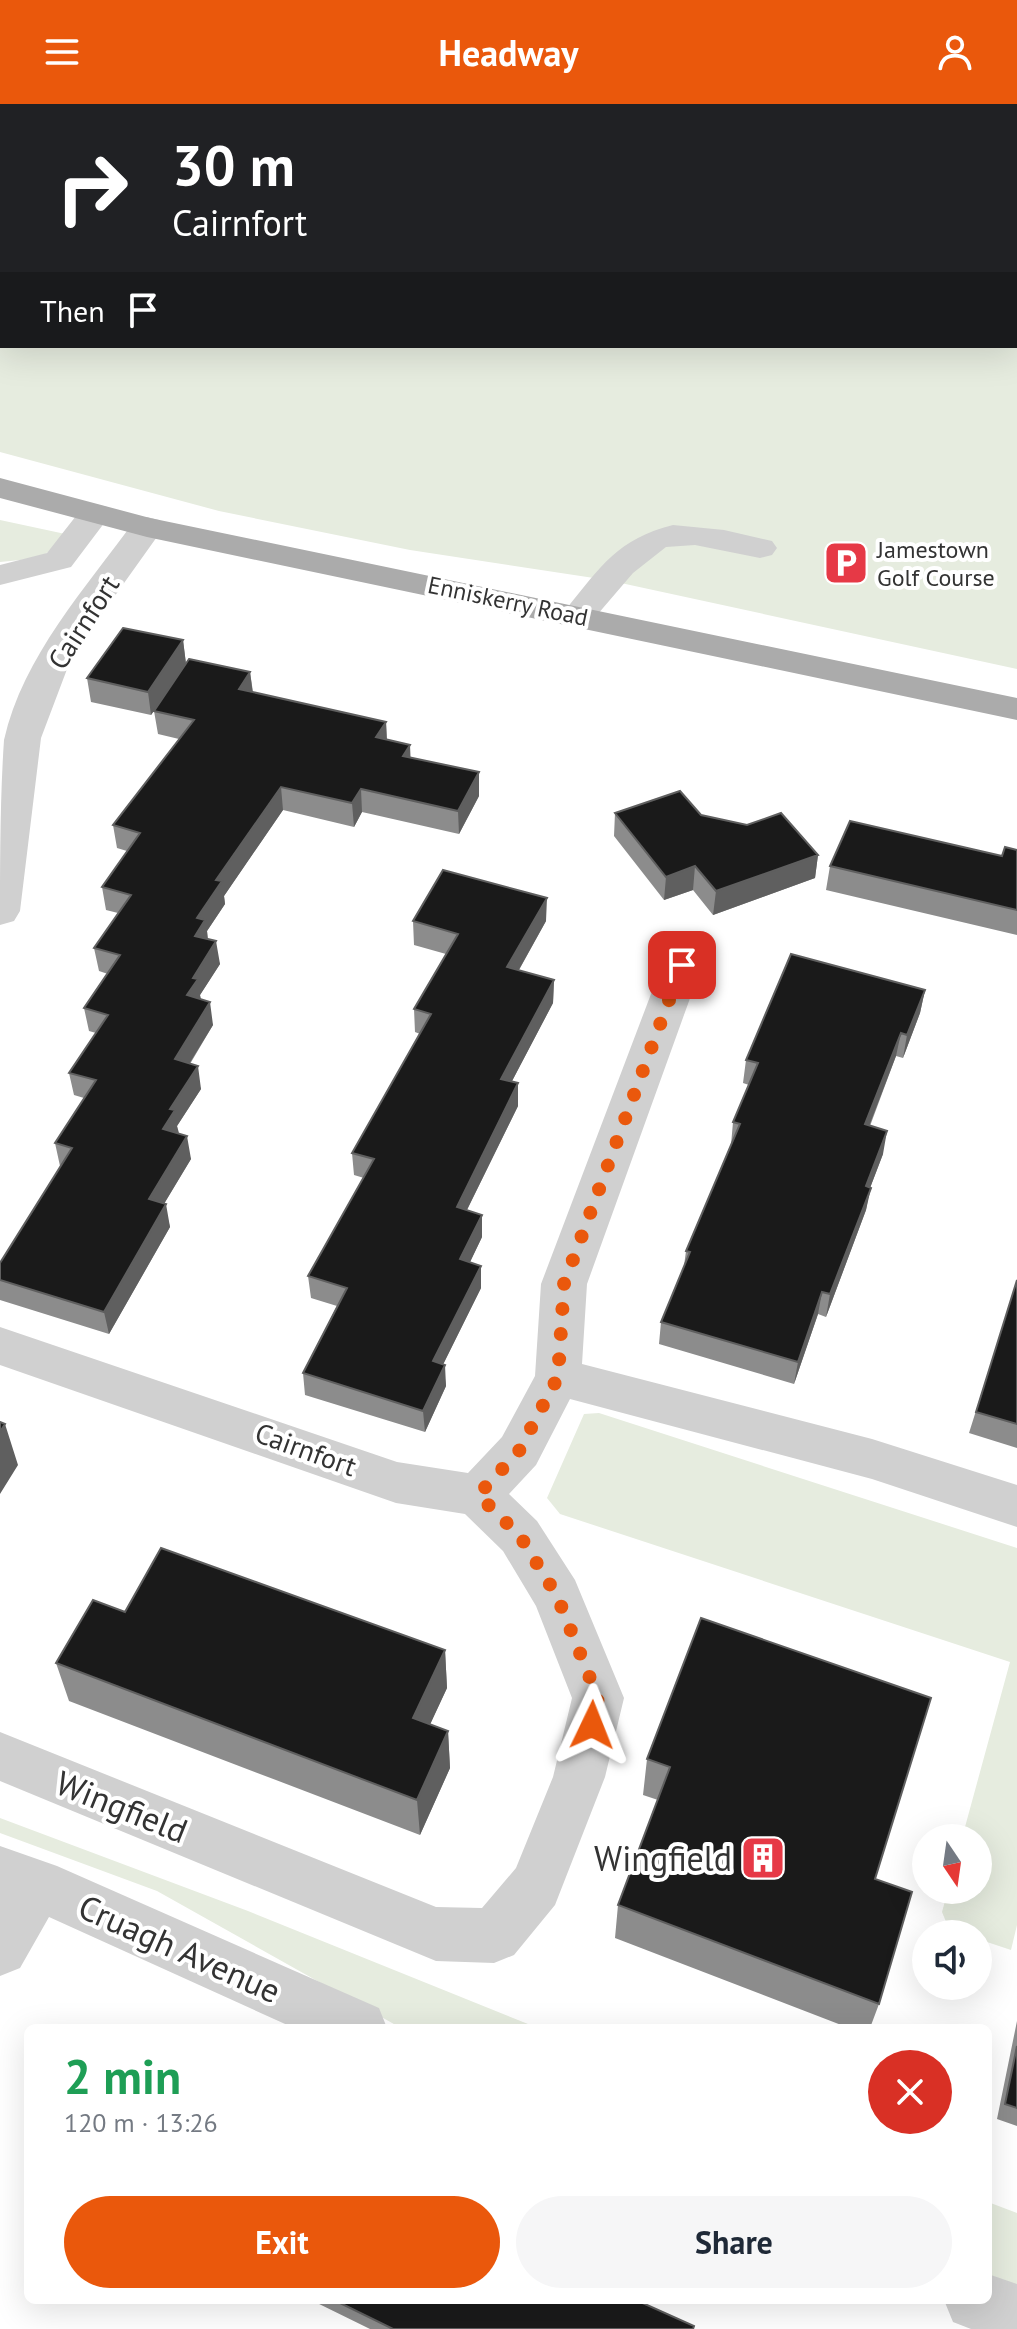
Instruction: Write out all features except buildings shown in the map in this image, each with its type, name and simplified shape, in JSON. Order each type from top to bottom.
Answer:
[{"type":"main road","name":"Enniskerry Road","points":[[0,488],[147,527],[1017,709]]},
{"type":"street","points":[[0,575],[59,560],[95,514]]},
{"type":"street","name":"Cairnfort","points":[[0,911],[23,738],[55,655],[147,527]]},
{"type":"street","points":[[579,615],[627,555],[649,540],[681,534],[709,535],[760,548]]},
{"type":"street","points":[[478,1495],[519,1451],[558,1377],[564,1284],[682,965]]},
{"type":"street","name":"Cairnfort","points":[[0,1346],[300,1446],[396,1482],[478,1495]]},
{"type":"street","points":[[558,1377],[872,1459],[1017,1506]]},
{"type":"street","name":"Wingfield","points":[[0,1756],[436,1934],[494,1936],[536,1886],[579,1777],[598,1698],[557,1596],[520,1536],[478,1495]]},
{"type":"street","points":[[0,1949],[19,1878]]},
{"type":"street","name":"Cruagh Avenue","points":[[19,1878],[350,2024]]},
{"type":"street","points":[[986,2304],[1017,2315]]},
{"type":"shaded area","points":[[0,348],[1017,348],[1017,669],[607,580],[410,550],[219,511],[0,452]]},
{"type":"shaded area","points":[[0,520],[70,535],[40,558],[0,562]]},
{"type":"shaded area","points":[[599,1413],[1017,1548],[1017,1925],[1011,1950],[992,1944],[992,1920],[945,1920],[942,1912],[944,1904],[992,1904],[992,1824],[966,1824],[1010,1662],[560,1514],[547,1498],[584,1414]]},
{"type":"shaded area","points":[[0,1818],[248,1911],[528,2024],[394,2024],[157,1891],[0,1833]]},
{"type":"shaded area","points":[[992,2204],[1017,2213],[1017,2293],[992,2284]]},
{"type":"place","name":"Jamestown Golf Course","points":[[846,563]]},
{"type":"place","name":"Wingfield","points":[[763,1858]]},
{"type":"route","points":[[592,1725],[598,1698],[557,1596],[520,1536],[478,1495],[519,1451],[558,1377],[564,1284],[682,965]]}]
